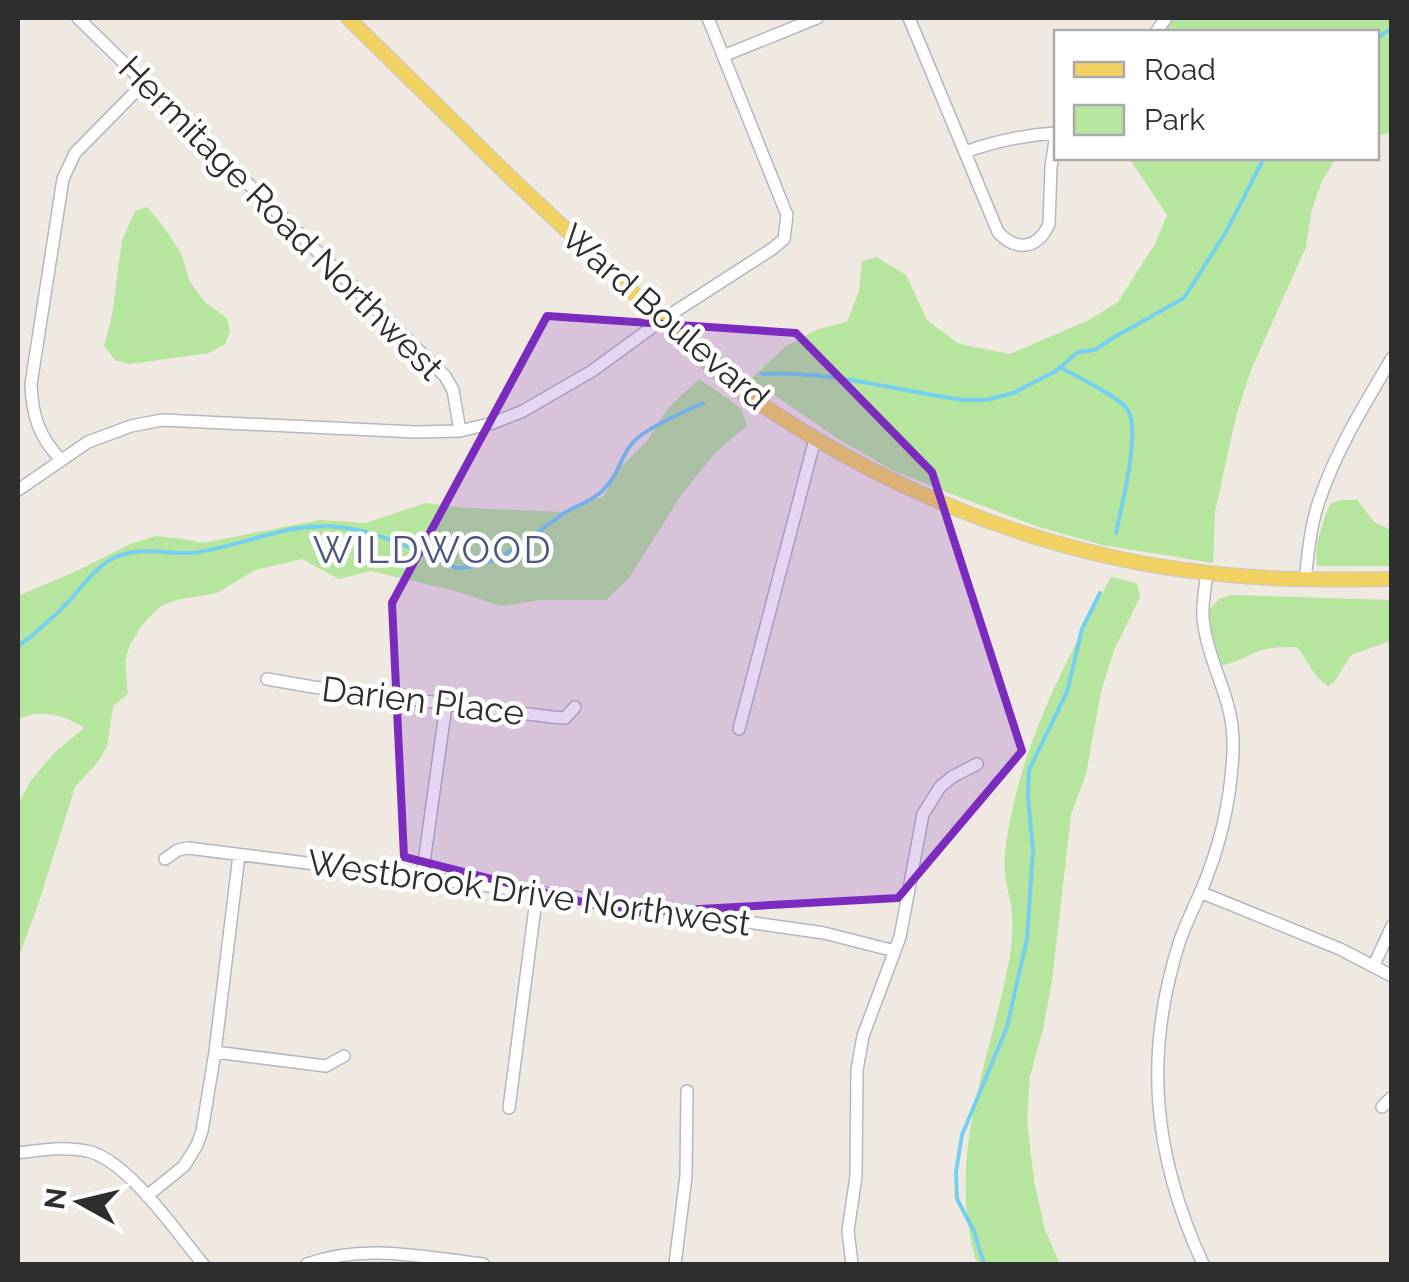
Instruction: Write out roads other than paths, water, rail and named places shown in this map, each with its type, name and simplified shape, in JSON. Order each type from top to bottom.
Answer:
[{"type":"main road","name":"Ward Boulevard","points":[[348,18],[726,380],[868,469],[924,496],[1013,530],[1082,550],[1208,573],[1306,580],[1392,579]]},
{"type":"street","name":"Hermitage Road Northwest","points":[[78,18],[445,376],[454,390],[460,431]]},
{"type":"street","points":[[18,490],[88,442],[162,420],[415,432],[460,431],[493,423],[542,401],[592,371],[772,249],[784,239],[787,216],[708,18]]},
{"type":"street","points":[[724,56],[817,18]]},
{"type":"street","points":[[909,18],[998,232],[1007,240],[1018,244],[1038,241],[1046,231],[1054,147]]},
{"type":"street","points":[[60,460],[37,428],[32,384],[63,179],[75,153],[144,83]]},
{"type":"street","points":[[965,152],[1000,139],[1054,133]]},
{"type":"street","points":[[1306,580],[1313,524],[1323,491],[1340,449],[1392,358]]},
{"type":"street","points":[[739,729],[815,439]]},
{"type":"street","points":[[1203,1264],[1172,1185],[1158,1096],[1160,1026],[1168,981],[1223,827],[1233,762],[1229,707],[1214,666],[1204,619],[1208,573]]},
{"type":"street","name":"Darien Place","points":[[267,679],[564,718],[575,707]]},
{"type":"street","points":[[422,878],[446,705]]},
{"type":"street","points":[[852,1264],[848,1231],[858,1153],[857,1058],[895,950],[923,814],[940,787],[978,764]]},
{"type":"street","name":"Westbrook Drive Northwest","points":[[165,859],[188,848],[824,933],[895,950]]},
{"type":"street","points":[[147,1196],[184,1166],[202,1130],[239,855]]},
{"type":"street","points":[[510,1108],[537,892]]},
{"type":"street","points":[[1200,892],[1340,948],[1392,976]]},
{"type":"street","points":[[1374,965],[1392,926]]},
{"type":"street","points":[[215,1052],[326,1066],[344,1056]]},
{"type":"street","points":[[675,1264],[686,1176],[687,1091]]},
{"type":"street","points":[[18,1153],[87,1151],[108,1160],[147,1196],[203,1264]]},
{"type":"street","points":[[306,1264],[375,1252],[482,1264]]},
{"type":"waterway","points":[[1379,37],[1392,28]]},
{"type":"waterway","points":[[762,374],[838,378],[964,400],[987,400],[1013,393],[1056,371],[1078,352],[1095,350],[1184,298],[1226,232],[1263,160]]},
{"type":"waterway","points":[[1060,367],[1114,398],[1127,409],[1131,419],[1129,469],[1116,533]]},
{"type":"waterway","points":[[18,646],[58,612],[101,566],[132,552],[201,552],[288,530],[334,527],[375,535],[457,568],[486,563],[596,496],[611,481],[629,447],[640,436],[703,403]]},
{"type":"waterway","points":[[984,1264],[974,1231],[957,1199],[956,1172],[962,1135],[1007,1027],[1027,939],[1033,850],[1029,770],[1067,692],[1082,629],[1100,593]]},
{"type":"district","name":"WILDWOOD","points":[[433,550]]}]
